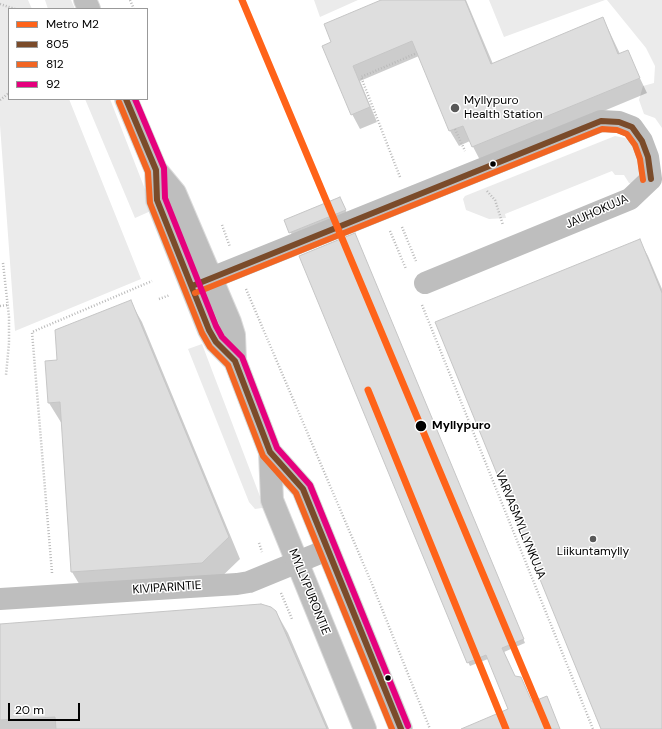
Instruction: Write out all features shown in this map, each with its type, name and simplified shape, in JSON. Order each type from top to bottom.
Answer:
[{"type":"street","name":"MYLLYPURONTIE","points":[[126,100],[156,170],[157,200],[201,282],[209,330],[216,342],[234,361],[270,452],[272,500],[365,729]]},
{"type":"street","name":"JAUHOKUJA","points":[[201,282],[254,262],[393,215],[475,164],[601,121],[619,122],[632,127],[642,140],[656,180],[630,199],[424,283]]},
{"type":"street","name":"MYLLYPURONTIE","points":[[270,452],[303,489],[401,729]]},
{"type":"street","name":"KIVIPARINTIE","points":[[0,599],[237,584],[249,582],[327,550]]},
{"type":"path","points":[[0,4],[13,8]]},
{"type":"path","points":[[400,178],[361,77],[417,53]]},
{"type":"path","points":[[0,100],[8,93]]},
{"type":"path","points":[[456,129],[475,164],[486,190],[495,200],[501,221],[513,247]]},
{"type":"path","points":[[393,215],[413,255]]},
{"type":"path","points":[[222,225],[232,253]]},
{"type":"path","points":[[2,263],[8,305],[9,343],[6,376]]},
{"type":"path","points":[[54,596],[32,332],[152,281]]},
{"type":"path","points":[[245,286],[372,584],[430,729]]},
{"type":"path","points":[[0,306],[8,305]]},
{"type":"path","name":"VARVASMYLLYNKUJA","points":[[431,327],[593,729]]},
{"type":"shaded area","points":[[0,0],[28,0],[32,8],[8,8],[8,100],[69,100],[141,279],[15,331],[0,125]]},
{"type":"shaded area","points":[[45,0],[71,0],[75,8],[48,8]]},
{"type":"shaded area","points":[[314,0],[358,0],[320,17]]},
{"type":"shaded area","points":[[489,0],[605,0],[504,37]]},
{"type":"shaded area","points":[[607,0],[662,0],[662,128],[655,118],[644,114],[639,100],[643,86],[654,83],[655,66],[646,48]]},
{"type":"shaded area","points":[[85,100],[110,100],[153,210],[135,218]]},
{"type":"shaded area","points":[[615,136],[625,138],[638,149],[644,172],[632,184],[629,183],[624,175],[615,175],[612,171],[505,214],[506,218],[489,219],[466,210],[463,199],[465,196]]},
{"type":"shaded area","points":[[202,344],[264,507],[262,508],[255,509],[249,502],[188,349]]},
{"type":"building","points":[[381,0],[465,0],[491,64],[603,17],[618,54],[628,50],[640,78],[472,147],[463,126],[449,131],[412,41],[353,66],[370,107],[351,115],[322,46],[331,42],[324,24]]},
{"type":"building","points":[[340,197],[346,210],[289,233],[284,220]]},
{"type":"building","points":[[355,233],[524,639],[502,648],[515,676],[521,677],[532,702],[547,696],[560,729],[461,729],[508,709],[486,655],[467,663],[299,256]]},
{"type":"building","name":"Liikuntamylly","points":[[640,239],[662,293],[662,729],[601,729],[435,322]]},
{"type":"building","points":[[131,300],[229,537],[202,563],[71,572],[60,402],[48,403],[45,361],[57,360],[55,330]]},
{"type":"building","points":[[261,604],[271,607],[276,611],[327,729],[56,729],[55,717],[0,720],[0,624]]},
{"type":"metro line","name":"M2","points":[[242,0],[548,729]]},
{"type":"metro line","name":"M2","points":[[368,390],[506,729]]},
{"type":"transit line","name":"805","points":[[126,100],[156,170],[157,200],[209,330],[216,342],[235,361],[270,452],[303,489],[401,729]]},
{"type":"transit line","name":"92","points":[[135,100],[164,168],[165,198],[216,326],[222,337],[242,357],[277,448],[310,485],[408,726]]},
{"type":"transit line","name":"812","points":[[119,102],[148,172],[150,203],[202,333],[210,347],[228,365],[263,456],[296,493],[392,729]]},
{"type":"transit line","name":"805","points":[[192,286],[601,121],[619,122],[632,127],[642,141],[648,157],[651,179]]},
{"type":"transit line","name":"812","points":[[195,293],[602,129],[617,130],[627,134],[635,145],[640,159],[643,180]]},
{"type":"place","name":"Myllypuro Health Station","points":[[455,108]]},
{"type":"place","name":"Myllypuro","points":[[421,426]]},
{"type":"place","name":"Liikuntamylly","points":[[593,539]]}]
